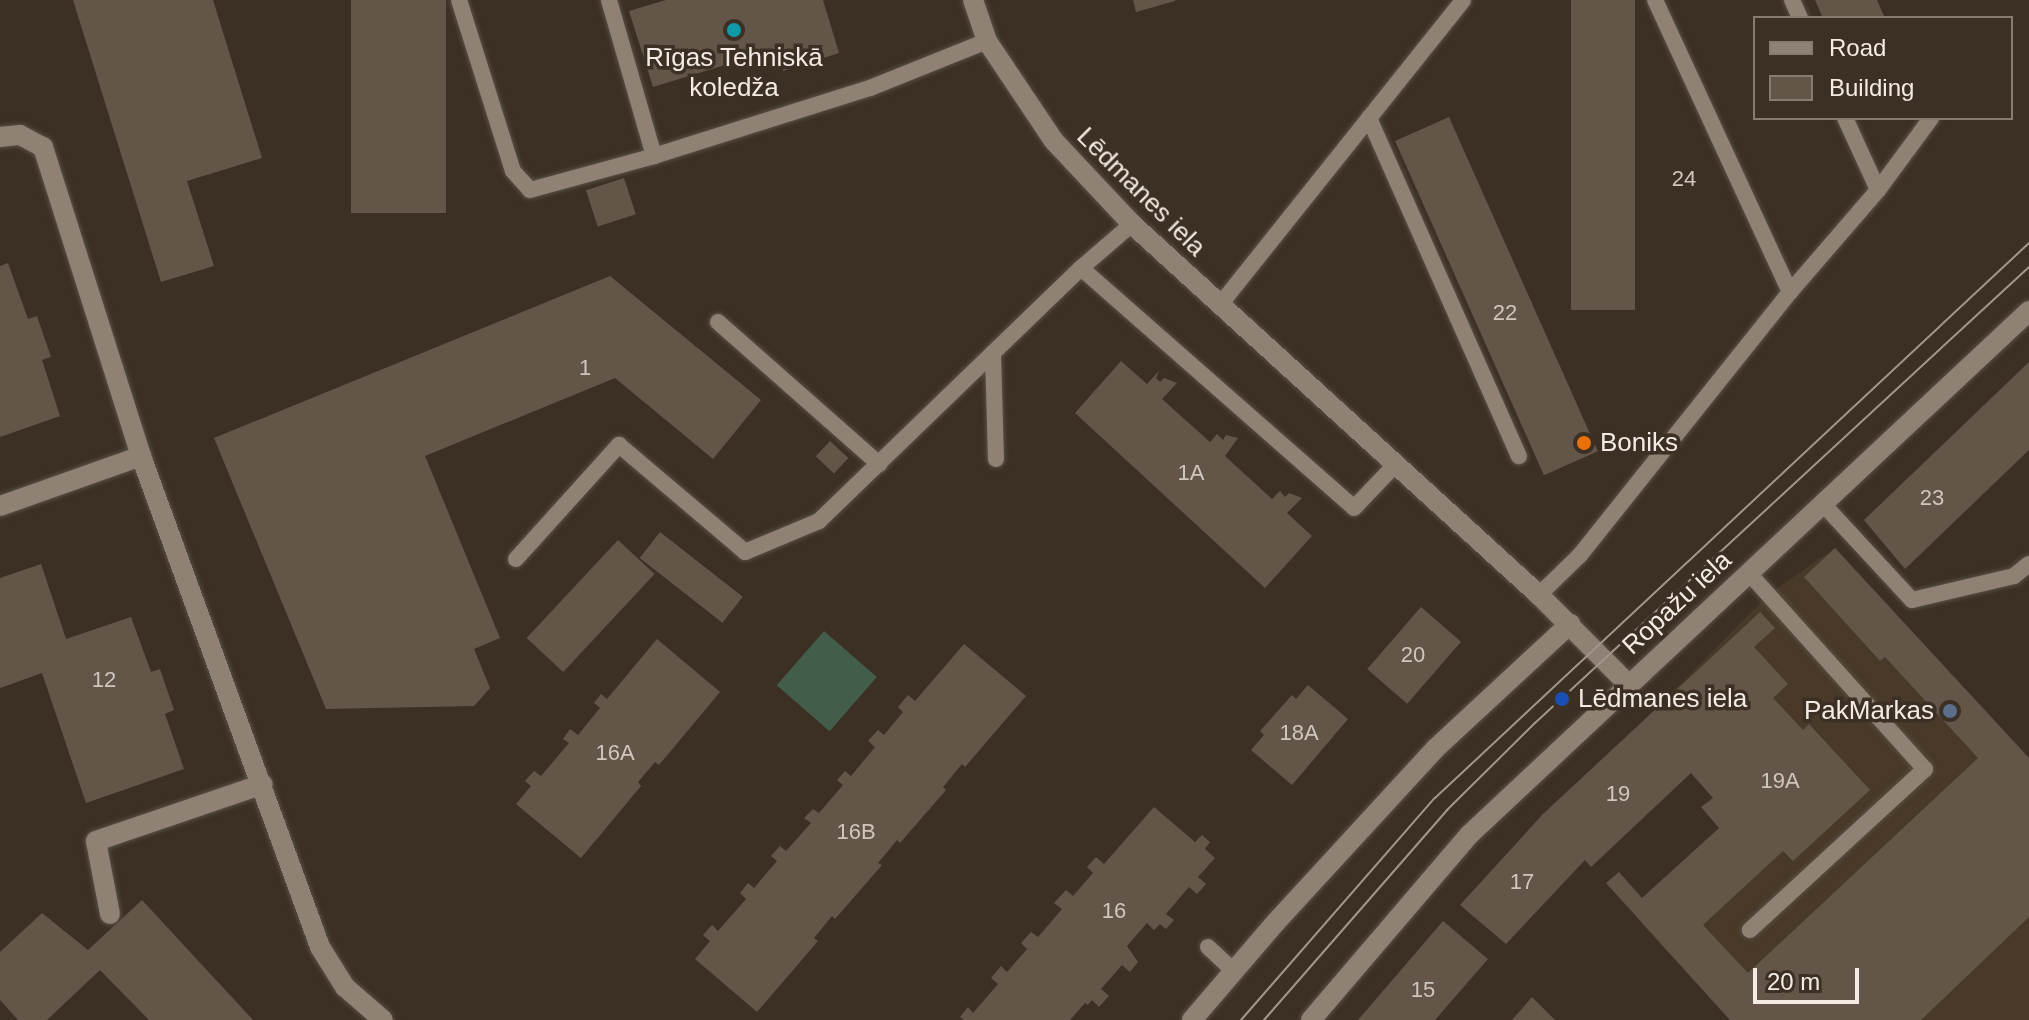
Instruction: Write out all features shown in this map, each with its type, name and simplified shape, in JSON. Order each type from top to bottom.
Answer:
[{"type":"street","name":"Lēdmanes iela","points":[[973,0],[987,41],[1054,141],[1132,224],[1539,595],[1628,684]]},
{"type":"street","points":[[10,136],[43,147],[141,456],[320,947],[345,987],[383,1020]]},
{"type":"street","name":"Ropažu iela","points":[[1311,1020],[1469,835],[2029,311]]},
{"type":"street","points":[[0,506],[141,456]]},
{"type":"street","points":[[1192,1020],[1436,748],[1570,624]]},
{"type":"street","points":[[110,914],[96,841],[263,784]]},
{"type":"lane","points":[[459,0],[513,171],[530,190],[654,156],[870,88],[987,41]]},
{"type":"lane","points":[[609,0],[654,156]]},
{"type":"lane","points":[[1219,306],[1463,0]]},
{"type":"lane","points":[[1655,0],[1790,292]]},
{"type":"lane","points":[[1369,118],[1519,456]]},
{"type":"lane","points":[[1846,120],[1878,190]]},
{"type":"lane","points":[[1539,595],[1580,555],[1790,292],[1878,190],[1930,120]]},
{"type":"lane","points":[[516,559],[619,445],[745,552],[819,521],[1081,268],[1132,224]]},
{"type":"lane","points":[[1081,268],[1354,508],[1395,465]]},
{"type":"lane","points":[[718,322],[879,464]]},
{"type":"lane","points":[[993,353],[996,459]]},
{"type":"lane","points":[[1823,504],[1912,600],[2014,576],[2029,564]]},
{"type":"lane","points":[[1748,572],[1925,769],[1750,930]]},
{"type":"lane","points":[[1208,947],[1234,971]]},
{"type":"shaded area","points":[[1835,548],[2029,758],[2029,1020],[1730,1020],[1642,924],[1745,831],[1644,721],[1769,594]]},
{"type":"green space","points":[[824,631],[877,677],[830,731],[777,685]]},
{"type":"building","points":[[73,0],[213,0],[262,158],[187,181],[214,266],[161,282]]},
{"type":"building","points":[[351,0],[446,0],[446,213],[351,213]]},
{"type":"building","name":"Rīgas Tehniskā koledža","points":[[666,0],[823,0],[839,53],[783,71],[777,49],[653,87],[629,11]]},
{"type":"building","points":[[1133,0],[1175,0],[1175,1],[1136,12]]},
{"type":"building","points":[[1571,0],[1635,0],[1635,310],[1571,310]]},
{"type":"building","points":[[1815,0],[1877,0],[1884,16],[1822,16]]},
{"type":"building","points":[[1449,117],[1598,451],[1544,475],[1395,141]]},
{"type":"building","points":[[624,178],[636,214],[598,227],[586,190]]},
{"type":"building","points":[[8,263],[28,319],[37,316],[51,357],[42,360],[60,416],[0,437],[0,266]]},
{"type":"building","points":[[610,276],[761,400],[713,459],[615,378],[425,456],[500,638],[474,649],[490,688],[474,706],[326,709],[214,438]]},
{"type":"building","points":[[1121,361],[1147,384],[1159,371],[1156,378],[1160,382],[1164,378],[1177,383],[1162,399],[1210,442],[1217,434],[1223,440],[1226,435],[1238,438],[1225,456],[1272,499],[1280,491],[1285,497],[1289,493],[1302,498],[1287,513],[1312,536],[1265,588],[1075,413]]},
{"type":"building","points":[[2029,362],[2029,450],[1905,569],[1864,520]]},
{"type":"building","points":[[830,441],[848,458],[834,473],[816,456]]},
{"type":"building","points":[[660,532],[743,597],[722,623],[640,558]]},
{"type":"building","points":[[618,540],[655,574],[563,672],[527,638]]},
{"type":"building","points":[[1835,548],[2029,758],[2029,917],[1921,1020],[1730,1020],[1606,883],[1619,872],[1642,898],[1719,828],[1701,807],[1713,798],[1691,773],[1591,867],[1585,860],[1506,944],[1460,905],[1543,814],[1760,612],[1775,628],[1754,647],[1788,684],[1773,698],[1803,730],[1809,724],[1870,790],[1793,861],[1783,851],[1703,925],[1748,973],[1978,758],[1885,657],[1880,661],[1804,577]]},
{"type":"building","points":[[41,564],[66,639],[131,617],[151,672],[160,669],[174,710],[165,714],[184,769],[86,803],[42,673],[0,688],[0,578]]},
{"type":"building","points":[[1421,607],[1461,642],[1407,704],[1367,669]]},
{"type":"building","points":[[657,639],[720,692],[659,765],[655,762],[638,782],[641,786],[581,858],[516,804],[531,786],[525,781],[534,771],[541,776],[569,743],[563,739],[570,729],[578,735],[600,708],[594,703],[601,694],[607,699]]},
{"type":"building","points":[[964,644],[1026,696],[965,767],[962,764],[943,787],[946,790],[900,843],[897,840],[878,863],[882,865],[835,919],[832,916],[814,938],[818,941],[757,1012],[695,959],[710,941],[703,935],[712,925],[718,931],[746,899],[740,893],[748,883],[754,888],[777,861],[771,856],[780,846],[786,851],[811,823],[804,818],[813,809],[819,813],[843,785],[837,780],[845,771],[851,776],[875,747],[868,741],[878,730],[884,735],[903,712],[898,707],[908,695],[915,701]]},
{"type":"building","points":[[1308,685],[1348,719],[1292,785],[1251,750],[1264,735],[1260,731],[1292,695],[1296,699]]},
{"type":"building","points":[[1154,807],[1195,842],[1202,835],[1210,842],[1205,849],[1215,858],[1198,877],[1206,884],[1197,894],[1189,887],[1166,914],[1174,920],[1166,929],[1160,924],[1154,930],[1147,923],[1127,946],[1138,962],[1130,972],[1122,965],[1101,989],[1109,996],[1099,1007],[1092,1000],[1088,1005],[1085,1003],[1070,1020],[964,1020],[960,1017],[968,1007],[973,1013],[998,984],[991,978],[1001,966],[1007,972],[1027,949],[1021,943],[1031,932],[1038,937],[1062,909],[1054,903],[1066,890],[1073,896],[1093,873],[1087,867],[1096,857],[1104,864]]},
{"type":"building","points":[[142,900],[253,1020],[149,1020],[100,970],[47,1020],[18,1020],[0,1000],[0,952],[42,913],[88,950]]},
{"type":"building","points":[[1443,921],[1488,959],[1435,1020],[1358,1020]]},
{"type":"building","points":[[1532,997],[1555,1020],[1512,1020]]},
{"type":"tram line","points":[[1241,1020],[1435,798],[2029,243]]},
{"type":"tram line","points":[[1264,1020],[1447,810],[1535,723],[2029,267]]},
{"type":"place","name":"Rīgas Tehniskā koledža","points":[[734,30]]},
{"type":"place","name":"Boniks","points":[[1584,443]]},
{"type":"place","name":"Lēdmanes iela","points":[[1562,699]]},
{"type":"place","name":"PakMarkas","points":[[1950,711]]}]
